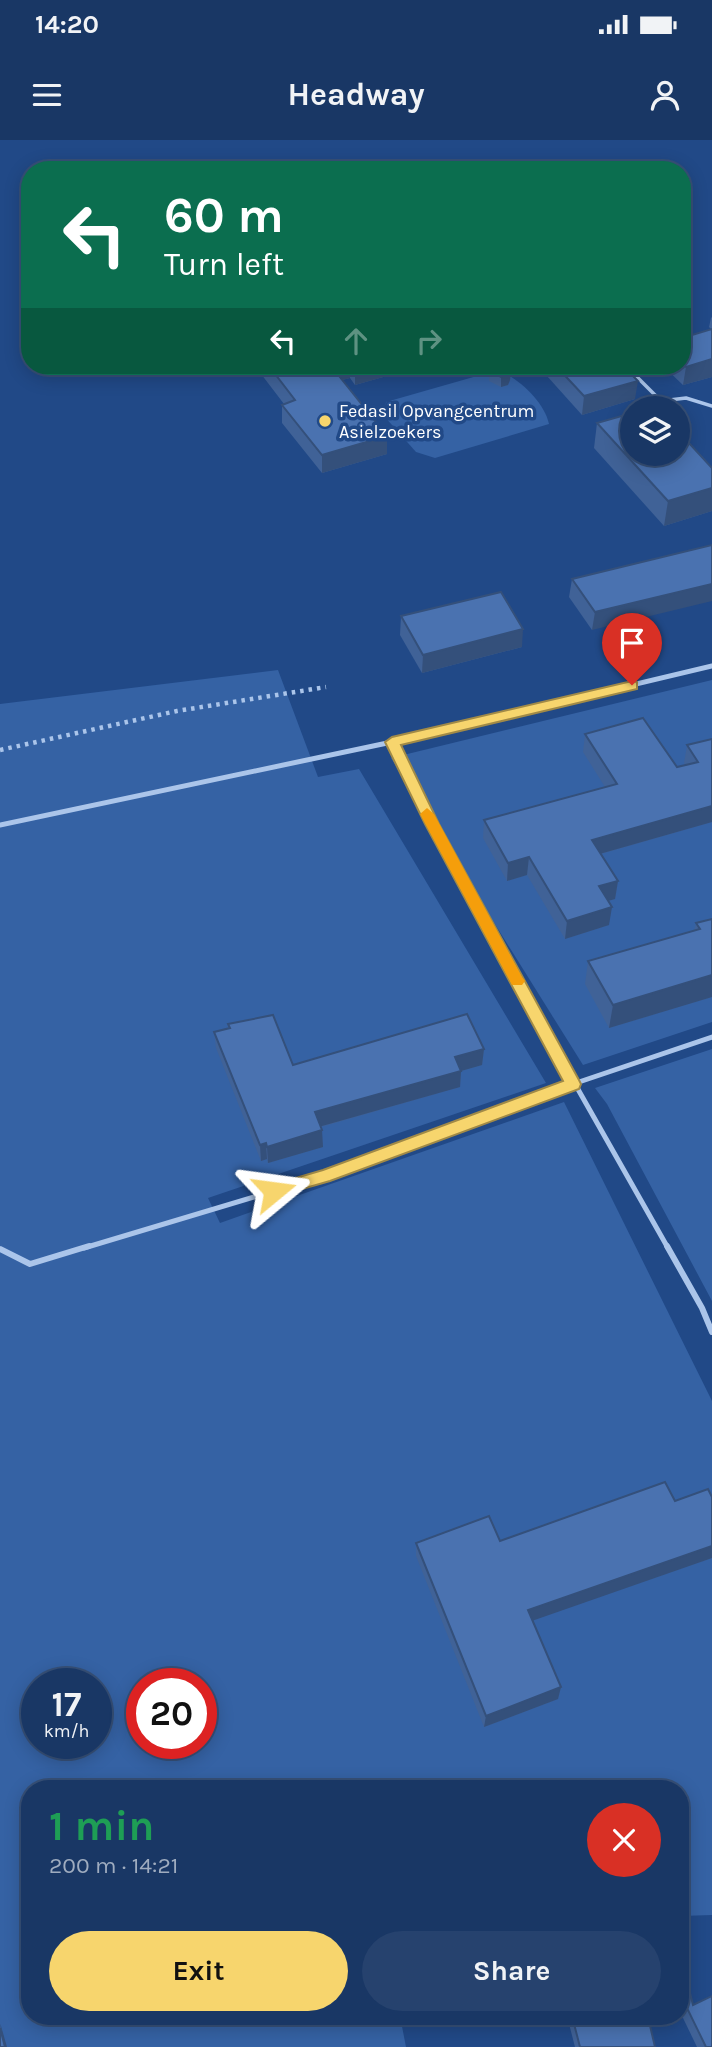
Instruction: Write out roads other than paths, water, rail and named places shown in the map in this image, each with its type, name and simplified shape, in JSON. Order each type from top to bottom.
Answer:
[{"type":"lane","points":[[635,375],[661,401],[686,398],[712,406]]},
{"type":"lane","points":[[0,825],[392,742],[712,667]]},
{"type":"lane","points":[[392,742],[432,824],[573,1084],[702,1308],[712,1332]]},
{"type":"lane","points":[[0,1249],[30,1264],[324,1176],[573,1084],[712,1037]]},
{"type":"place","name":"Fedasil Opvangcentrum Asielzoekers","points":[[325,421]]}]
